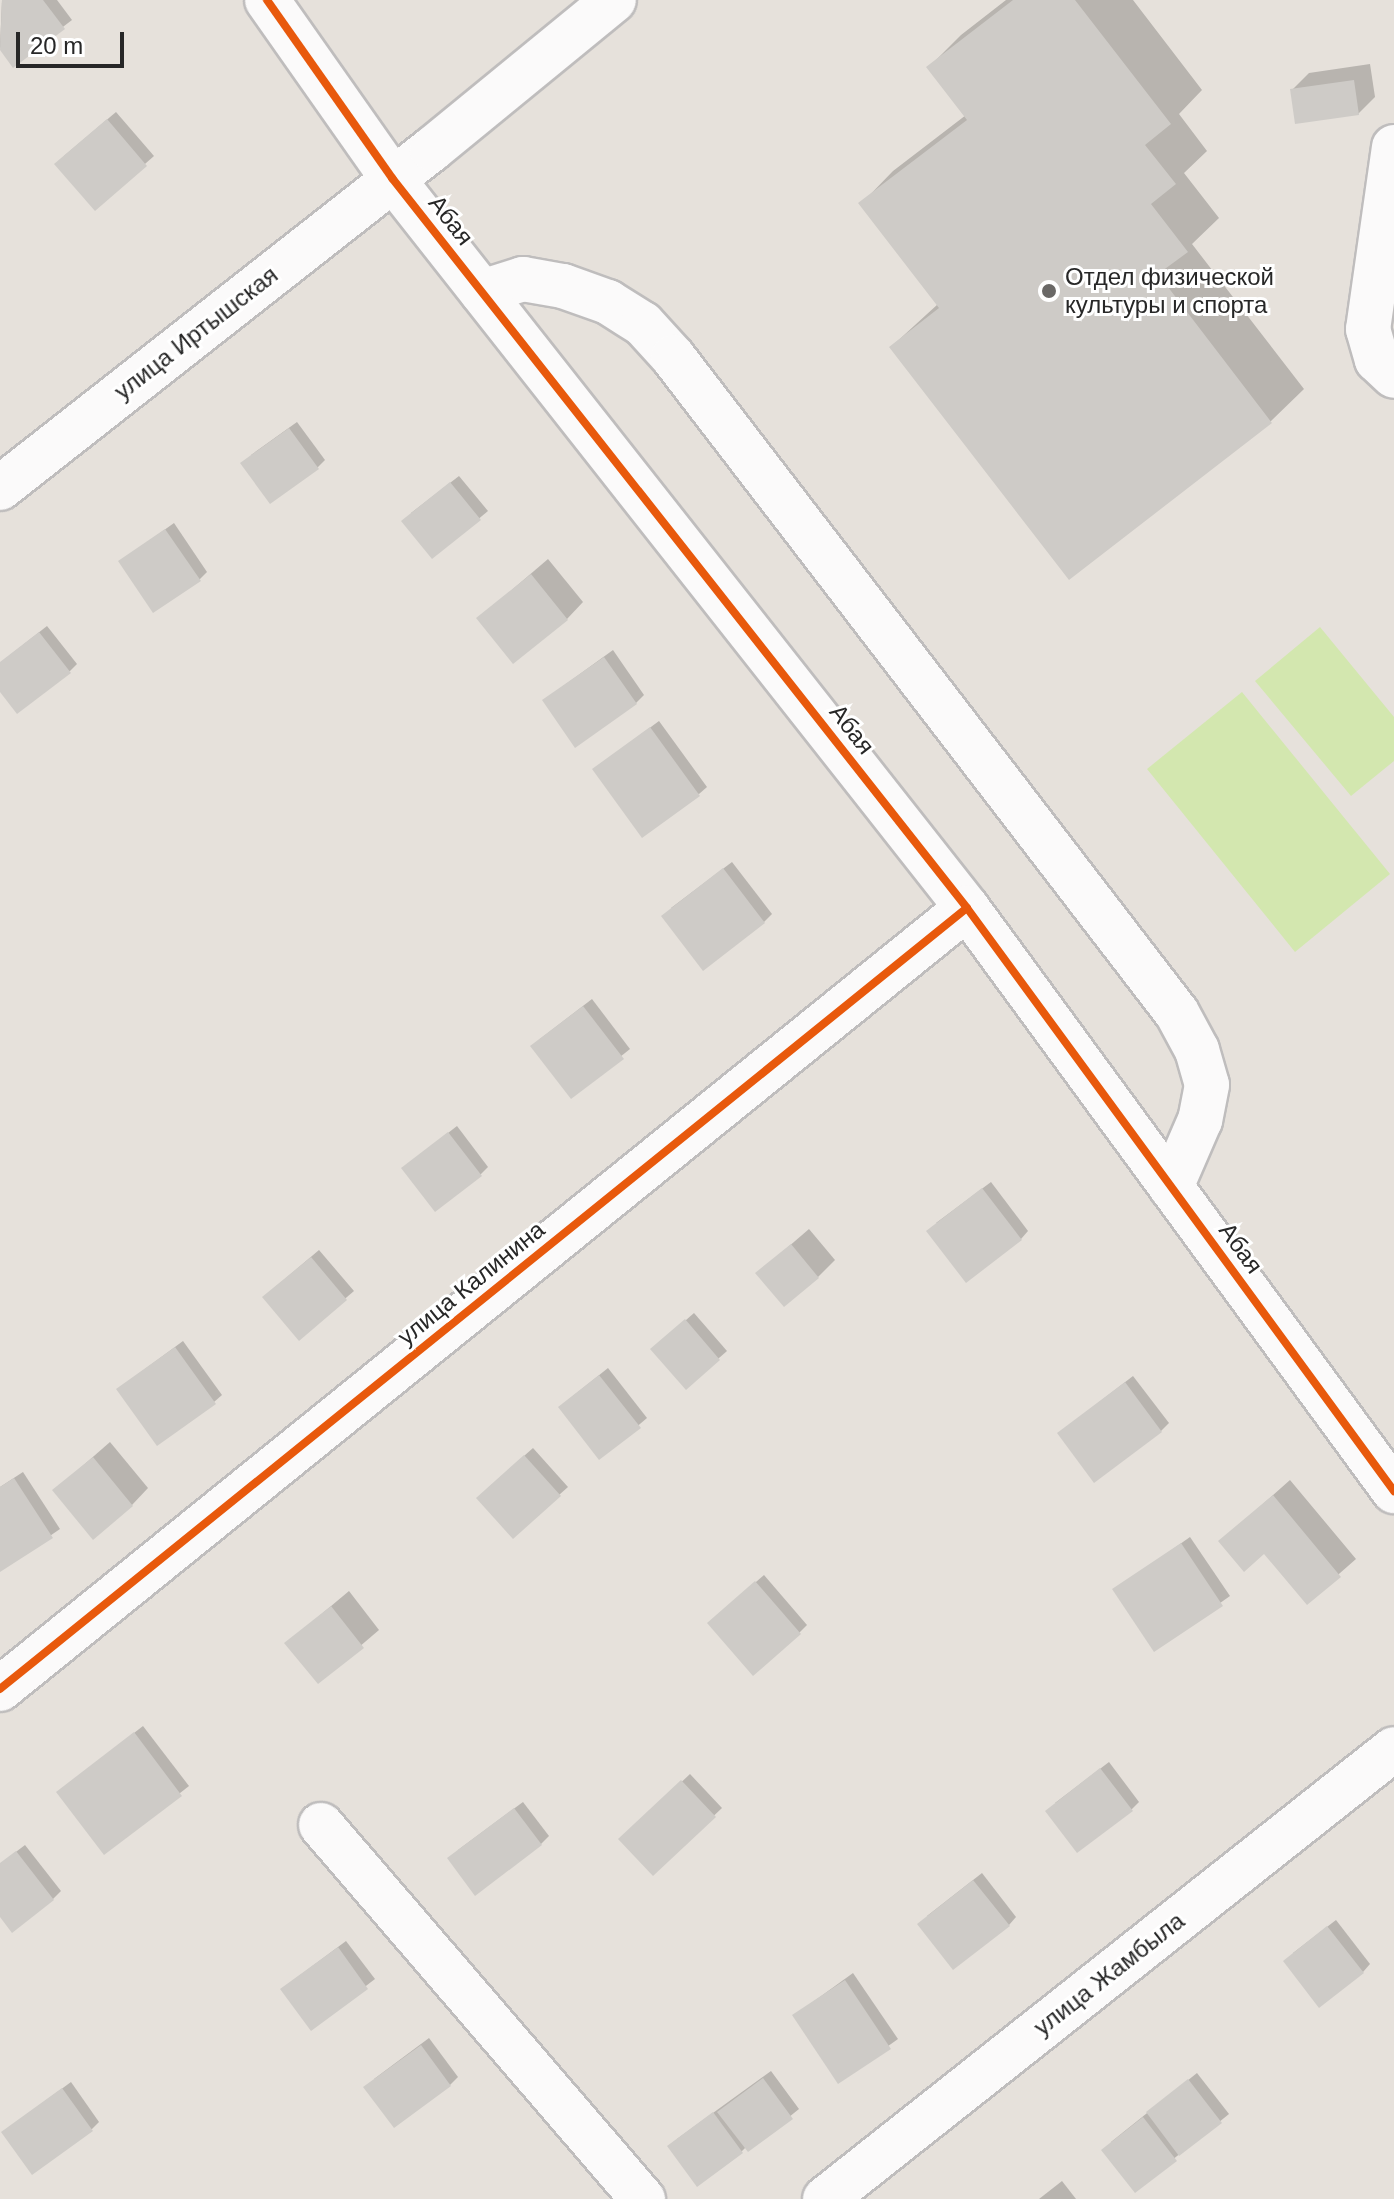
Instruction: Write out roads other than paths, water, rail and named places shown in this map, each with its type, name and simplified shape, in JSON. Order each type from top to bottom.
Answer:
[{"type":"street","name":"Абая","points":[[267,0],[392,178],[967,908],[1394,1491]]},
{"type":"street","name":"улица Иртышская","points":[[0,488],[614,0]]},
{"type":"street","points":[[1394,147],[1368,329],[1377,360],[1394,376]]},
{"type":"street","points":[[482,292],[523,279],[593,296],[643,324],[673,357],[1177,1013],[1197,1050],[1207,1085],[1200,1120],[1171,1187]]},
{"type":"street","name":"улица Калинина","points":[[0,1689],[967,908]]},
{"type":"street","name":"улица Жамбыла","points":[[825,2199],[1394,1749]]},
{"type":"street","points":[[321,1825],[643,2199]]},
{"type":"place","name":"Отдел физической культуры и спорта","points":[[1049,291]]}]
